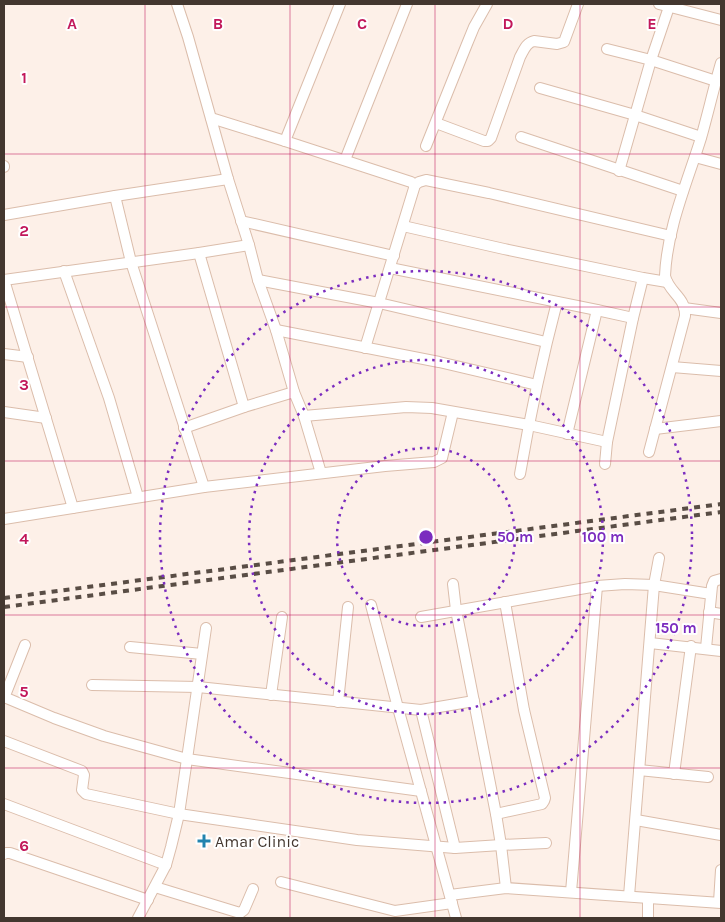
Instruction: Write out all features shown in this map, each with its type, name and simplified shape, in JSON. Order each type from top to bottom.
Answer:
[{"type":"street","points":[[177,4],[258,280],[276,330],[294,392],[304,416],[321,474]]},
{"type":"street","points":[[286,140],[340,4]]},
{"type":"street","points":[[345,160],[407,4]]},
{"type":"street","points":[[426,146],[467,44],[488,4]]},
{"type":"street","points":[[436,123],[484,141],[491,138],[520,57],[526,46],[534,41],[557,44],[564,42],[578,4]]},
{"type":"street","points":[[659,4],[670,5],[721,20]]},
{"type":"street","points":[[619,171],[651,60],[670,5]]},
{"type":"street","points":[[608,49],[651,60],[716,81]]},
{"type":"street","points":[[649,452],[685,316],[681,299],[667,282],[665,276],[672,236],[683,191],[701,137],[721,63]]},
{"type":"street","points":[[540,88],[635,115],[701,137]]},
{"type":"street","points":[[211,118],[286,140],[411,182],[415,186]]},
{"type":"street","points":[[521,137],[683,191]]},
{"type":"street","points":[[694,157],[721,164]]},
{"type":"street","points":[[4,215],[228,179]]},
{"type":"street","points":[[365,348],[415,186],[419,182],[426,180],[489,193],[672,236]]},
{"type":"street","points":[[115,196],[131,262],[204,487]]},
{"type":"street","points":[[241,221],[394,256]]},
{"type":"street","points":[[403,226],[504,249],[667,282]]},
{"type":"street","points":[[73,508],[4,280],[198,254],[249,245]]},
{"type":"street","points":[[198,254],[244,407]]},
{"type":"street","points":[[390,268],[633,318]]},
{"type":"street","points":[[64,271],[109,398],[138,497]]},
{"type":"street","points":[[605,464],[607,442],[643,278]]},
{"type":"street","points":[[258,280],[379,303],[546,342]]},
{"type":"street","points":[[520,474],[546,342],[556,302]]},
{"type":"street","points":[[684,308],[721,313]]},
{"type":"street","points":[[566,434],[597,310]]},
{"type":"street","points":[[276,330],[439,362],[537,385]]},
{"type":"street","points":[[4,354],[28,357]]},
{"type":"street","points":[[672,367],[721,371]]},
{"type":"street","points":[[184,428],[294,392]]},
{"type":"street","points":[[304,416],[406,407],[432,408],[529,425],[607,442]]},
{"type":"street","points":[[4,412],[46,418]]},
{"type":"street","points":[[4,520],[204,487],[439,460],[442,458],[453,412]]},
{"type":"street","points":[[655,430],[721,422]]},
{"type":"street","points":[[629,896],[654,585],[660,558]]},
{"type":"street","points":[[706,648],[712,586],[714,581],[721,580]]},
{"type":"street","points":[[453,584],[456,610],[496,814],[506,888]]},
{"type":"street","points":[[421,617],[597,586],[625,584],[654,585],[711,594]]},
{"type":"street","points":[[571,892],[597,586]]},
{"type":"street","points":[[496,814],[542,804],[544,801],[524,710],[505,602]]},
{"type":"street","points":[[371,605],[456,918]]},
{"type":"street","points":[[338,702],[348,608]]},
{"type":"street","points":[[710,612],[721,614]]},
{"type":"street","points":[[270,694],[282,617]]},
{"type":"street","points":[[138,918],[166,865],[179,814],[206,628]]},
{"type":"street","points":[[650,643],[721,650]]},
{"type":"street","points":[[26,645],[4,697],[54,718],[104,736],[187,759],[421,791]]},
{"type":"street","points":[[674,774],[691,646]]},
{"type":"street","points":[[130,647],[202,654]]},
{"type":"street","points":[[92,685],[198,687],[420,710],[474,701]]},
{"type":"street","points":[[420,710],[455,848]]},
{"type":"street","points":[[4,741],[82,771],[84,774],[82,790],[86,794],[179,814],[358,840],[437,847],[455,848],[546,843]]},
{"type":"street","points":[[639,770],[708,777]]},
{"type":"street","points":[[4,804],[166,865]]},
{"type":"street","points":[[636,820],[721,835]]},
{"type":"street","points":[[4,854],[10,853],[148,900]]},
{"type":"street","points":[[281,882],[396,911],[506,888],[720,903],[721,870]]},
{"type":"street","points":[[155,887],[238,913],[244,910],[253,889]]},
{"type":"street","points":[[648,898],[648,918]]},
{"type":"railway","points":[[4,598],[721,504]]},
{"type":"railway","points":[[4,607],[721,512]]},
{"type":"place","name":"Amar Clinic","points":[[204,841]]}]
